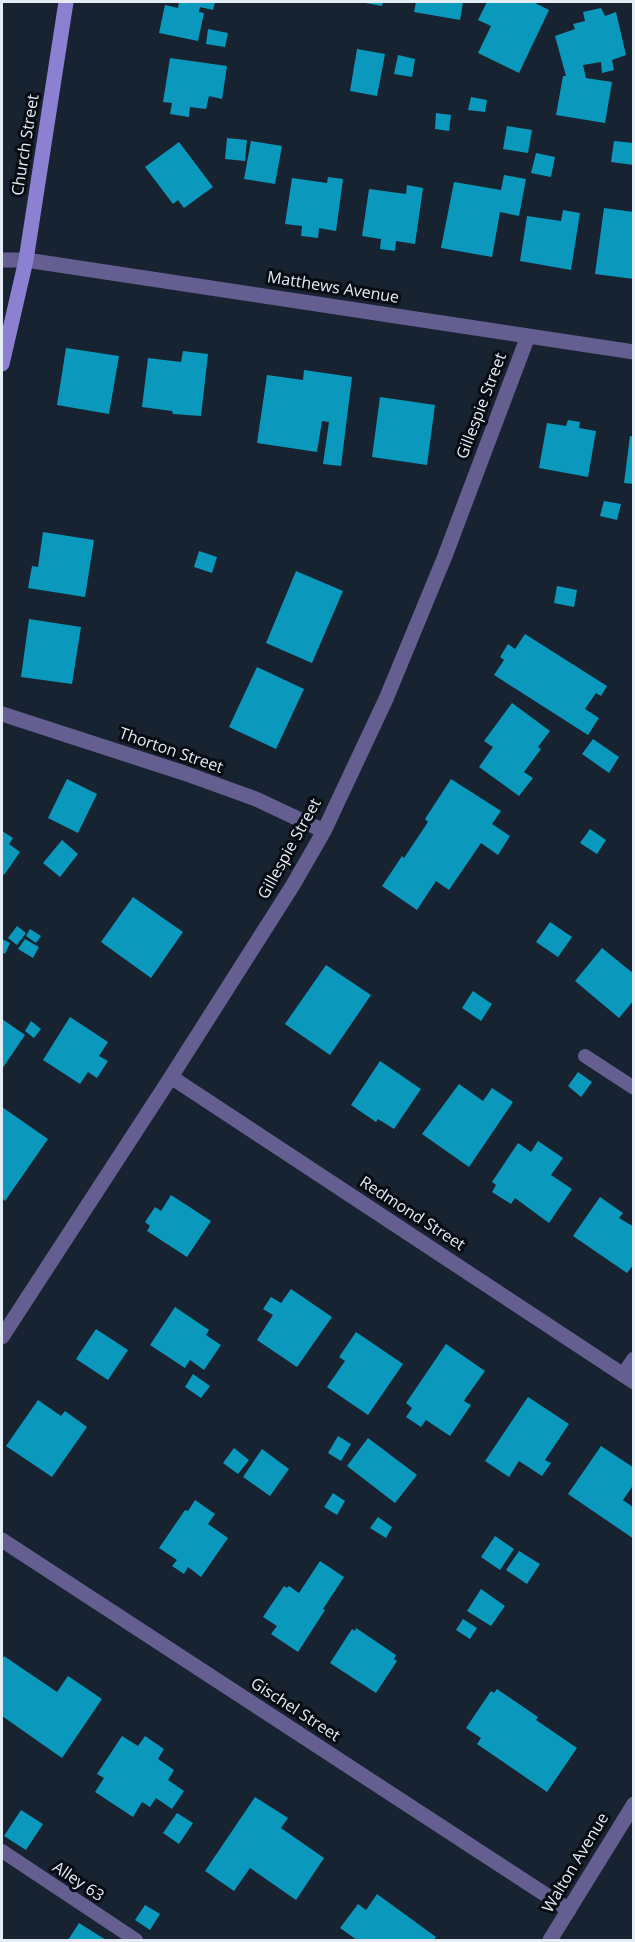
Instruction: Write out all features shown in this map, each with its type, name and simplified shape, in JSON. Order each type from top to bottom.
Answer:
[{"type":"main road","name":"Church Street","points":[[2,364],[26,260],[66,2]]},
{"type":"street","name":"Matthews Avenue","points":[[2,260],[26,260],[633,352]]},
{"type":"street","name":"Gillespie Street","points":[[2,1337],[171,1077],[293,885],[324,831],[400,666],[445,556],[528,336]]},
{"type":"street","name":"Thorton Street","points":[[2,714],[246,795],[324,831]]},
{"type":"street","name":"Redmond Street","points":[[171,1077],[628,1378]]},
{"type":"street","points":[[628,1378],[633,1359]]},
{"type":"street","name":"Gischel Street","points":[[2,1540],[569,1910]]},
{"type":"street","name":"Walton Avenue","points":[[550,1941],[633,1804]]},
{"type":"lane","points":[[585,1056],[633,1088]]},
{"type":"lane","name":"Alley 63","points":[[2,1851],[136,1941]]},
{"type":"building","points":[[179,2],[215,2],[213,10],[200,7],[199,12],[204,13],[198,41],[159,33],[165,5],[178,8]]},
{"type":"building","points":[[360,2],[383,2],[382,6]]},
{"type":"building","points":[[416,2],[463,2],[460,20],[414,12]]},
{"type":"building","points":[[487,2],[533,2],[549,10],[519,73],[478,53],[491,26],[478,20]]},
{"type":"building","points":[[601,8],[605,16],[616,12],[626,55],[612,60],[614,70],[602,73],[601,62],[583,65],[586,78],[612,82],[605,123],[556,115],[563,76],[566,76],[555,36],[575,29],[573,24],[585,21],[583,12]]},
{"type":"building","points":[[208,29],[228,33],[225,47],[206,44]]},
{"type":"building","points":[[357,49],[385,54],[377,96],[350,91]]},
{"type":"building","points":[[398,55],[415,59],[412,77],[394,74]]},
{"type":"building","points":[[170,58],[227,66],[222,99],[209,96],[206,109],[190,107],[189,117],[170,114],[172,103],[163,102]]},
{"type":"building","points":[[471,97],[487,100],[485,112],[468,110]]},
{"type":"building","points":[[436,113],[451,115],[449,131],[435,129]]},
{"type":"building","points":[[507,126],[532,130],[528,153],[503,149]]},
{"type":"building","points":[[227,138],[247,140],[245,161],[225,159]]},
{"type":"building","points":[[251,141],[282,146],[275,184],[244,179]]},
{"type":"building","points":[[614,141],[634,143],[634,165],[611,162]]},
{"type":"building","points":[[179,142],[213,187],[184,208],[178,200],[173,204],[145,167]]},
{"type":"building","points":[[536,153],[555,157],[551,177],[531,173]]},
{"type":"building","points":[[504,175],[526,179],[519,216],[500,212],[492,257],[441,248],[454,182],[501,190]]},
{"type":"building","points":[[328,177],[343,179],[336,231],[319,228],[318,238],[301,236],[302,226],[285,224],[292,178],[327,183]]},
{"type":"building","points":[[407,185],[423,188],[415,244],[396,241],[395,251],[380,249],[381,239],[362,236],[369,189],[406,194]]},
{"type":"building","points":[[604,208],[634,212],[634,279],[595,274]]},
{"type":"building","points":[[563,210],[580,213],[571,270],[520,261],[527,216],[561,221]]},
{"type":"building","points":[[66,348],[119,356],[109,414],[57,405]]},
{"type":"building","points":[[183,351],[208,354],[201,416],[173,414],[172,411],[142,407],[148,358],[181,362]]},
{"type":"building","points":[[304,370],[352,377],[341,466],[323,464],[329,422],[322,421],[317,452],[257,443],[267,375],[303,380]]},
{"type":"building","points":[[380,397],[435,405],[427,465],[372,457]]},
{"type":"building","points":[[568,420],[580,422],[579,428],[596,431],[588,477],[539,468],[547,423],[566,426]]},
{"type":"building","points":[[630,436],[634,437],[634,484],[624,483]]},
{"type":"building","points":[[604,501],[621,504],[617,520],[600,516]]},
{"type":"building","points":[[43,532],[94,540],[85,597],[28,588],[32,566],[38,567]]},
{"type":"building","points":[[199,551],[217,557],[212,573],[194,567]]},
{"type":"building","points":[[296,571],[343,591],[312,663],[266,643]]},
{"type":"building","points":[[557,586],[577,590],[574,607],[554,603]]},
{"type":"building","points":[[29,619],[81,627],[72,684],[21,677]]},
{"type":"building","points":[[525,634],[607,686],[601,696],[596,693],[585,709],[599,718],[588,735],[494,675],[504,660],[500,657],[508,644],[515,649]]},
{"type":"building","points":[[257,667],[304,689],[276,749],[229,727]]},
{"type":"building","points":[[512,703],[550,731],[538,747],[541,749],[524,772],[533,778],[519,796],[479,767],[493,747],[484,741]]},
{"type":"building","points":[[593,739],[619,757],[609,773],[582,754]]},
{"type":"building","points":[[67,779],[97,794],[78,833],[48,818]]},
{"type":"building","points":[[451,779],[501,811],[492,824],[510,836],[498,855],[481,843],[449,890],[436,881],[417,910],[382,886],[428,822],[425,819]]},
{"type":"building","points":[[590,829],[606,840],[597,854],[580,843]]},
{"type":"building","points":[[2,831],[13,838],[9,844],[20,852],[4,875],[2,873]]},
{"type":"building","points":[[62,840],[78,854],[60,877],[43,863]]},
{"type":"building","points":[[133,897],[183,932],[151,978],[101,942]]},
{"type":"building","points":[[550,922],[572,937],[558,957],[536,942]]},
{"type":"building","points":[[17,926],[26,933],[17,945],[8,938]]},
{"type":"building","points":[[30,929],[41,936],[36,943],[26,936]]},
{"type":"building","points":[[2,939],[10,943],[5,954],[2,952]]},
{"type":"building","points":[[25,939],[39,947],[33,958],[18,949]]},
{"type":"building","points":[[602,948],[634,974],[634,1000],[619,1018],[575,981]]},
{"type":"building","points":[[326,965],[371,995],[330,1055],[285,1024]]},
{"type":"building","points":[[473,991],[492,1004],[481,1021],[462,1008]]},
{"type":"building","points":[[70,1017],[108,1042],[99,1056],[108,1061],[97,1078],[88,1072],[80,1084],[43,1060]]},
{"type":"building","points":[[2,1019],[25,1035],[2,1069]]},
{"type":"building","points":[[31,1021],[41,1029],[34,1038],[25,1031]]},
{"type":"building","points":[[380,1061],[421,1089],[394,1129],[378,1119],[376,1122],[351,1105]]},
{"type":"building","points":[[578,1072],[592,1082],[581,1097],[568,1086]]},
{"type":"building","points":[[459,1084],[483,1101],[492,1088],[513,1102],[469,1167],[422,1134]]},
{"type":"building","points":[[2,1107],[48,1139],[5,1201],[2,1198]]},
{"type":"building","points":[[538,1141],[563,1158],[551,1175],[572,1189],[549,1223],[515,1198],[511,1204],[492,1192],[496,1185],[492,1182],[518,1143],[531,1152]]},
{"type":"building","points":[[171,1195],[211,1221],[187,1257],[147,1231],[150,1226],[145,1222],[155,1207],[161,1211]]},
{"type":"building","points":[[600,1197],[623,1213],[619,1218],[634,1227],[634,1264],[627,1273],[573,1236]]},
{"type":"building","points":[[291,1289],[332,1317],[297,1367],[257,1340],[273,1315],[263,1309],[271,1297],[281,1303]]},
{"type":"building","points":[[175,1307],[209,1330],[206,1335],[221,1345],[204,1370],[190,1360],[185,1368],[150,1345]]},
{"type":"building","points":[[96,1329],[128,1350],[108,1380],[76,1359]]},
{"type":"building","points":[[356,1332],[403,1364],[368,1415],[327,1387],[345,1361],[339,1357]]},
{"type":"building","points":[[446,1344],[485,1371],[465,1399],[464,1401],[471,1405],[450,1436],[426,1420],[421,1427],[406,1417],[412,1408],[406,1403]]},
{"type":"building","points":[[193,1374],[210,1386],[201,1398],[185,1387]]},
{"type":"building","points":[[528,1397],[569,1424],[545,1460],[551,1463],[542,1476],[519,1461],[509,1477],[485,1461]]},
{"type":"building","points":[[38,1400],[61,1416],[65,1411],[87,1427],[52,1477],[6,1446]]},
{"type":"building","points":[[338,1436],[351,1444],[341,1461],[328,1453]]},
{"type":"building","points":[[368,1438],[417,1475],[395,1503],[347,1466]]},
{"type":"building","points":[[601,1446],[634,1468],[634,1484],[623,1500],[634,1508],[634,1539],[568,1494]]},
{"type":"building","points":[[234,1448],[249,1460],[238,1474],[223,1463]]},
{"type":"building","points":[[262,1449],[289,1469],[270,1496],[243,1477]]},
{"type":"building","points":[[333,1493],[345,1501],[337,1515],[324,1507]]},
{"type":"building","points":[[195,1500],[215,1514],[208,1524],[228,1538],[201,1577],[188,1567],[184,1574],[172,1566],[177,1560],[159,1548],[185,1510],[188,1511]]},
{"type":"building","points":[[378,1517],[392,1527],[386,1538],[370,1528]]},
{"type":"building","points":[[495,1536],[514,1549],[500,1570],[481,1557]]},
{"type":"building","points":[[519,1551],[540,1564],[527,1584],[506,1570]]},
{"type":"building","points":[[320,1561],[344,1577],[298,1652],[271,1634],[277,1626],[263,1617],[284,1586],[287,1588],[289,1586],[299,1593]]},
{"type":"building","points":[[481,1589],[505,1606],[491,1626],[467,1611]]},
{"type":"building","points":[[463,1619],[477,1628],[470,1639],[456,1630]]},
{"type":"building","points":[[356,1628],[396,1655],[394,1659],[397,1661],[376,1693],[330,1663],[352,1629],[355,1631]]},
{"type":"building","points":[[4,1656],[57,1692],[68,1676],[102,1699],[62,1758],[2,1716],[2,1660]]},
{"type":"building","points":[[497,1689],[538,1717],[536,1720],[577,1748],[547,1792],[477,1744],[481,1738],[466,1728],[491,1691],[494,1693]]},
{"type":"building","points":[[122,1736],[138,1746],[145,1736],[164,1749],[158,1759],[174,1770],[168,1780],[184,1791],[172,1809],[156,1798],[150,1807],[142,1802],[133,1817],[95,1792],[104,1778],[97,1774]]},
{"type":"building","points":[[255,1797],[288,1818],[281,1828],[324,1858],[296,1900],[250,1868],[234,1891],[205,1871]]},
{"type":"building","points":[[21,1810],[43,1824],[26,1850],[4,1836]]},
{"type":"building","points":[[177,1813],[193,1823],[179,1844],[163,1833]]},
{"type":"building","points":[[377,1894],[436,1937],[434,1940],[357,1940],[340,1928],[358,1904],[366,1910]]},
{"type":"building","points":[[145,1905],[160,1914],[150,1930],[135,1920]]},
{"type":"building","points":[[79,1923],[106,1940],[68,1940]]}]
